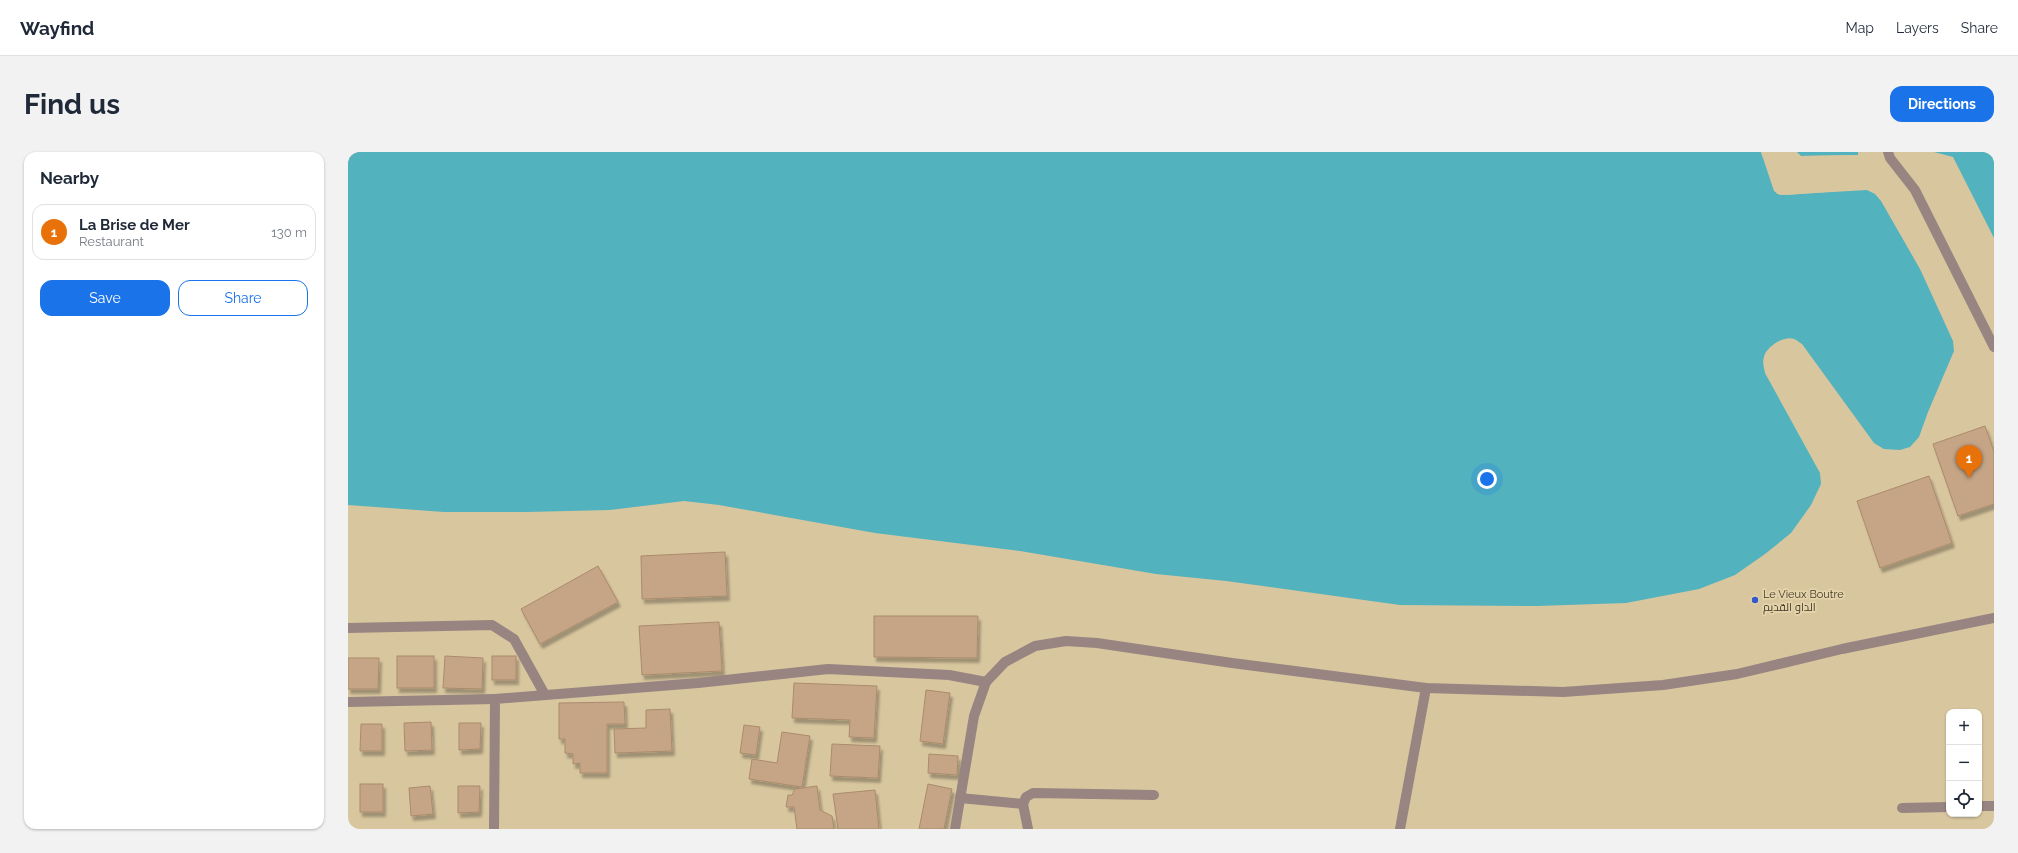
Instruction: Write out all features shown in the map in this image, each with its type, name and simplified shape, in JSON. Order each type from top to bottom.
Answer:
[{"type":"street","points":[[1888,152],[1890,158],[1915,190],[1994,346]]},
{"type":"street","points":[[955,829],[974,716],[986,682],[1006,662],[1035,646],[1066,641],[1097,643],[1426,688],[1562,692],[1663,685],[1737,674],[1842,649],[1994,618]]},
{"type":"street","points":[[348,628],[492,625],[514,639],[545,695]]},
{"type":"street","points":[[348,702],[495,699],[698,683],[828,669],[950,675],[986,682]]},
{"type":"street","points":[[1400,829],[1426,688]]},
{"type":"street","points":[[494,829],[495,699]]},
{"type":"street","points":[[1028,829],[1023,804],[1026,797],[1033,793],[1154,795]]},
{"type":"street","points":[[960,798],[1023,804]]},
{"type":"street","points":[[1982,806],[1994,806]]},
{"type":"street","points":[[1902,808],[1946,807]]},
{"type":"water","points":[[348,152],[1761,152],[1774,191],[1780,195],[1867,190],[1875,194],[1881,201],[1920,269],[1953,341],[1954,351],[1919,437],[1910,447],[1900,450],[1884,449],[1874,443],[1802,344],[1795,339],[1790,338],[1781,340],[1768,349],[1763,359],[1765,373],[1820,473],[1821,484],[1811,505],[1791,533],[1735,575],[1699,589],[1626,603],[1537,606],[1400,605],[1226,581],[1156,574],[1020,551],[875,533],[719,505],[684,501],[610,510],[526,512],[444,512],[348,505]]},
{"type":"water","points":[[1797,152],[1858,152],[1858,155],[1801,156]]},
{"type":"water","points":[[1934,152],[1994,152],[1994,238],[1953,157]]},
{"type":"pier","points":[[1761,152],[1763,152],[1778,193],[1868,189],[1787,195],[1777,194]]},
{"type":"pier","points":[[1795,152],[1801,156],[1858,155],[1858,152],[1860,152],[1860,155],[1858,157],[1801,158]]},
{"type":"building","points":[[1985,426],[1994,452],[1994,504],[1958,516],[1933,444]]},
{"type":"building","points":[[1929,476],[1952,543],[1880,568],[1857,501]]},
{"type":"building","points":[[725,552],[727,596],[642,599],[641,556]]},
{"type":"building","points":[[598,566],[618,602],[540,644],[521,609]]},
{"type":"building","points":[[874,616],[978,616],[977,658],[874,657]]},
{"type":"building","points":[[719,622],[722,671],[642,675],[639,626]]},
{"type":"building","points":[[397,656],[434,656],[434,688],[397,688]]},
{"type":"building","points":[[445,656],[483,658],[482,689],[443,688]]},
{"type":"building","points":[[492,656],[516,656],[516,680],[492,680]]},
{"type":"building","points":[[348,658],[379,658],[378,689],[348,689]]},
{"type":"building","points":[[794,683],[877,686],[874,738],[849,737],[850,720],[792,718]]},
{"type":"building","points":[[926,690],[950,693],[943,744],[920,741]]},
{"type":"building","points":[[624,702],[625,724],[607,724],[607,773],[580,773],[580,763],[573,764],[573,754],[565,753],[565,739],[559,739],[559,703]]},
{"type":"building","points":[[670,709],[672,751],[615,753],[614,729],[646,728],[646,710]]},
{"type":"building","points":[[431,722],[432,750],[405,751],[404,723]]},
{"type":"building","points":[[459,723],[481,723],[480,749],[459,750]]},
{"type":"building","points":[[361,724],[382,724],[382,751],[360,751]]},
{"type":"building","points":[[744,725],[760,727],[756,755],[740,753]]},
{"type":"building","points":[[782,732],[810,736],[802,787],[749,779],[752,759],[777,763]]},
{"type":"building","points":[[832,744],[880,746],[878,778],[830,776]]},
{"type":"building","points":[[929,754],[958,756],[957,775],[928,773]]},
{"type":"building","points":[[360,784],[383,784],[383,812],[360,812]]},
{"type":"building","points":[[928,784],[952,789],[944,829],[919,829]]},
{"type":"building","points":[[430,786],[433,814],[411,816],[409,788]]},
{"type":"building","points":[[458,786],[480,786],[479,812],[458,813]]},
{"type":"building","points":[[817,786],[820,810],[832,816],[834,829],[797,829],[794,807],[786,807],[788,795],[792,795],[795,789]]},
{"type":"building","points":[[875,790],[879,829],[838,829],[833,794]]},
{"type":"place","name":"La Brise de Mer","points":[[1969,478]]},
{"type":"place","name":"Le Vieux Boutre الداو القديم","points":[[1755,600]]}]
